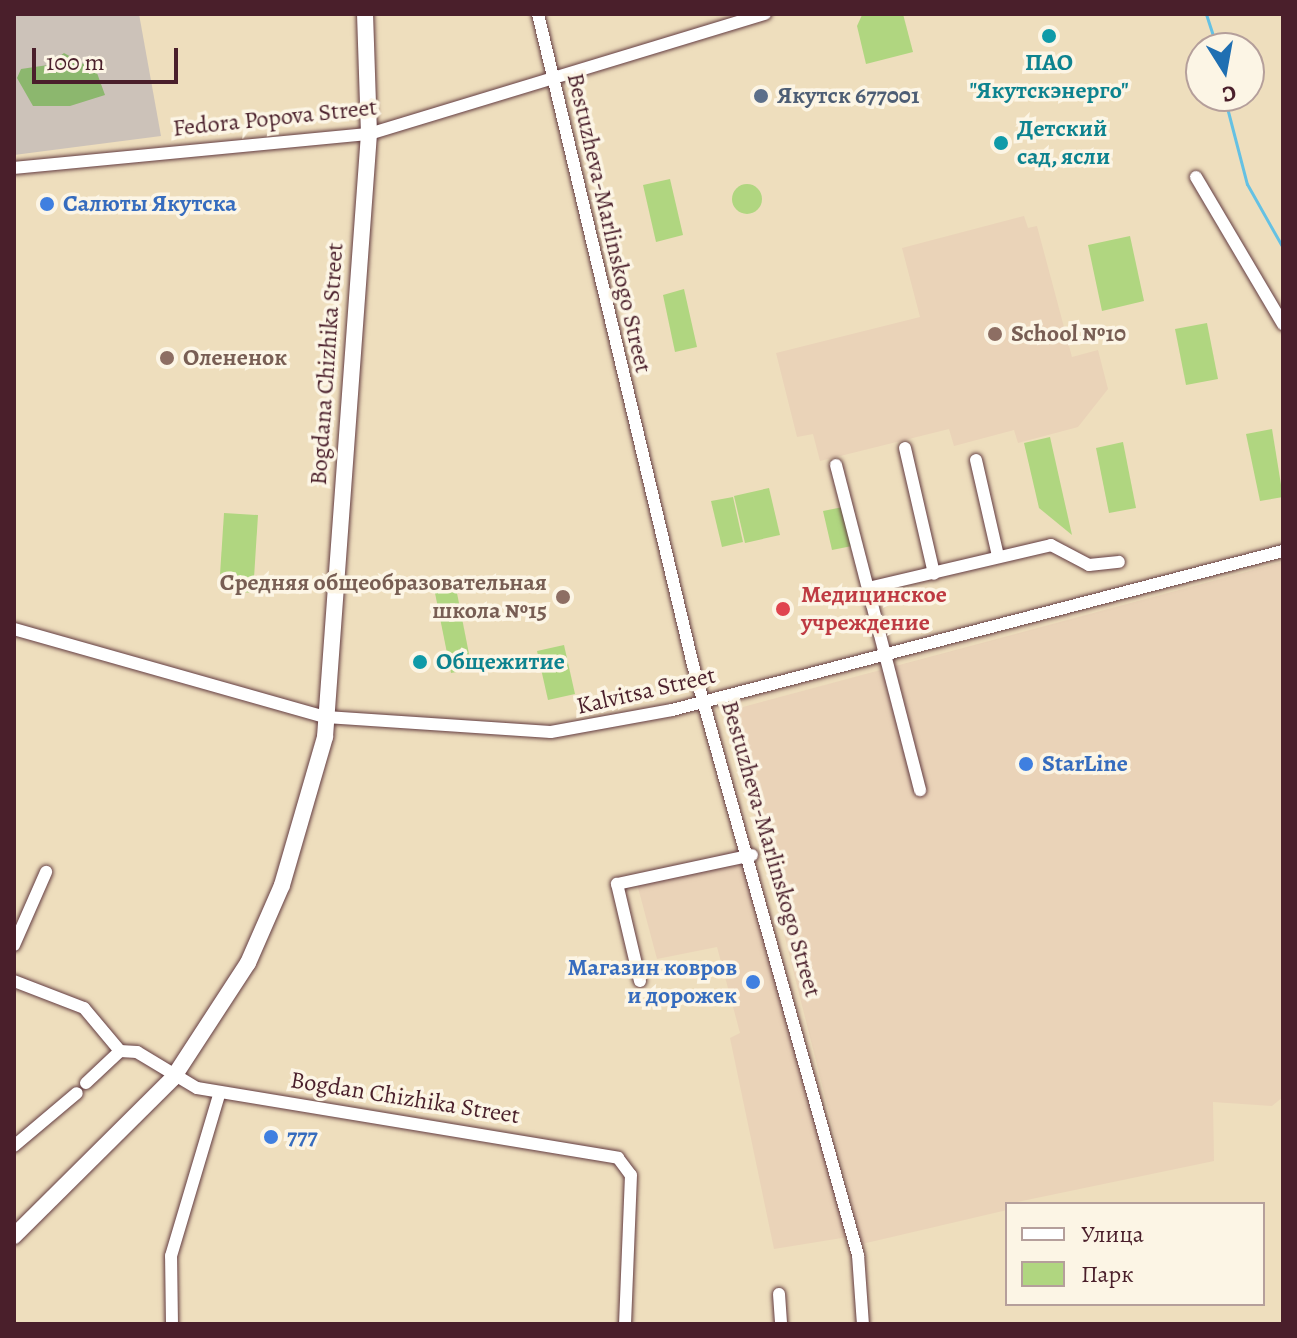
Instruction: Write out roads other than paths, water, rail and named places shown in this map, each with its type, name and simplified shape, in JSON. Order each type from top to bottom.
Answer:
[{"type":"main road","name":"Bogdana Chizhika Street","points":[[14,1236],[173,1078],[265,930],[326,717],[369,134],[365,14]]},
{"type":"street","name":"Bestuzheva-Marlinskogo Street","points":[[538,14],[705,701],[752,855],[858,1255],[863,1324]]},
{"type":"street","name":"Fedora Popova Street","points":[[14,168],[369,134],[765,14]]},
{"type":"street","points":[[1196,177],[1283,324]]},
{"type":"street","points":[[905,448],[934,574]]},
{"type":"street","points":[[976,460],[998,556]]},
{"type":"street","points":[[836,465],[920,790]]},
{"type":"street","points":[[868,588],[1051,545],[1089,565],[1119,562]]},
{"type":"street","name":"Kalvitsa Street","points":[[14,629],[326,717],[551,732],[705,701],[1283,551]]},
{"type":"street","points":[[640,981],[617,884],[752,855]]},
{"type":"street","points":[[14,945],[46,872]]},
{"type":"street","points":[[14,981],[84,1008],[120,1051],[14,1146]]},
{"type":"street","name":"Bogdan Chizhika Street","points":[[120,1051],[137,1052],[173,1078],[220,1092],[582,1151],[628,1166],[625,1324]]},
{"type":"street","points":[[172,1324],[171,1256],[220,1092]]},
{"type":"street","points":[[779,1294],[781,1324]]},
{"type":"waterway","points":[[1206,14],[1212,32]]},
{"type":"waterway","points":[[1228,112],[1247,184],[1283,248]]},
{"type":"place","name":"ПАО \"Якутскэнерго\"","points":[[1049,36]]},
{"type":"place","name":"Якутск 677001","points":[[761,96]]},
{"type":"place","name":"Детский сад, ясли","points":[[1001,143]]},
{"type":"place","name":"Салюты Якутска","points":[[47,204]]},
{"type":"place","name":"School №10","points":[[995,334]]},
{"type":"place","name":"Олененок","points":[[167,358]]},
{"type":"place","name":"Средняя общеобразовательная школа №15","points":[[563,597]]},
{"type":"place","name":"Медицинское учреждение","points":[[783,609]]},
{"type":"place","name":"Общежитие","points":[[420,662]]},
{"type":"place","name":"StarLine","points":[[1026,764]]},
{"type":"place","name":"Магазин ковров и дорожек","points":[[753,982]]},
{"type":"place","name":"777","points":[[271,1137]]}]
